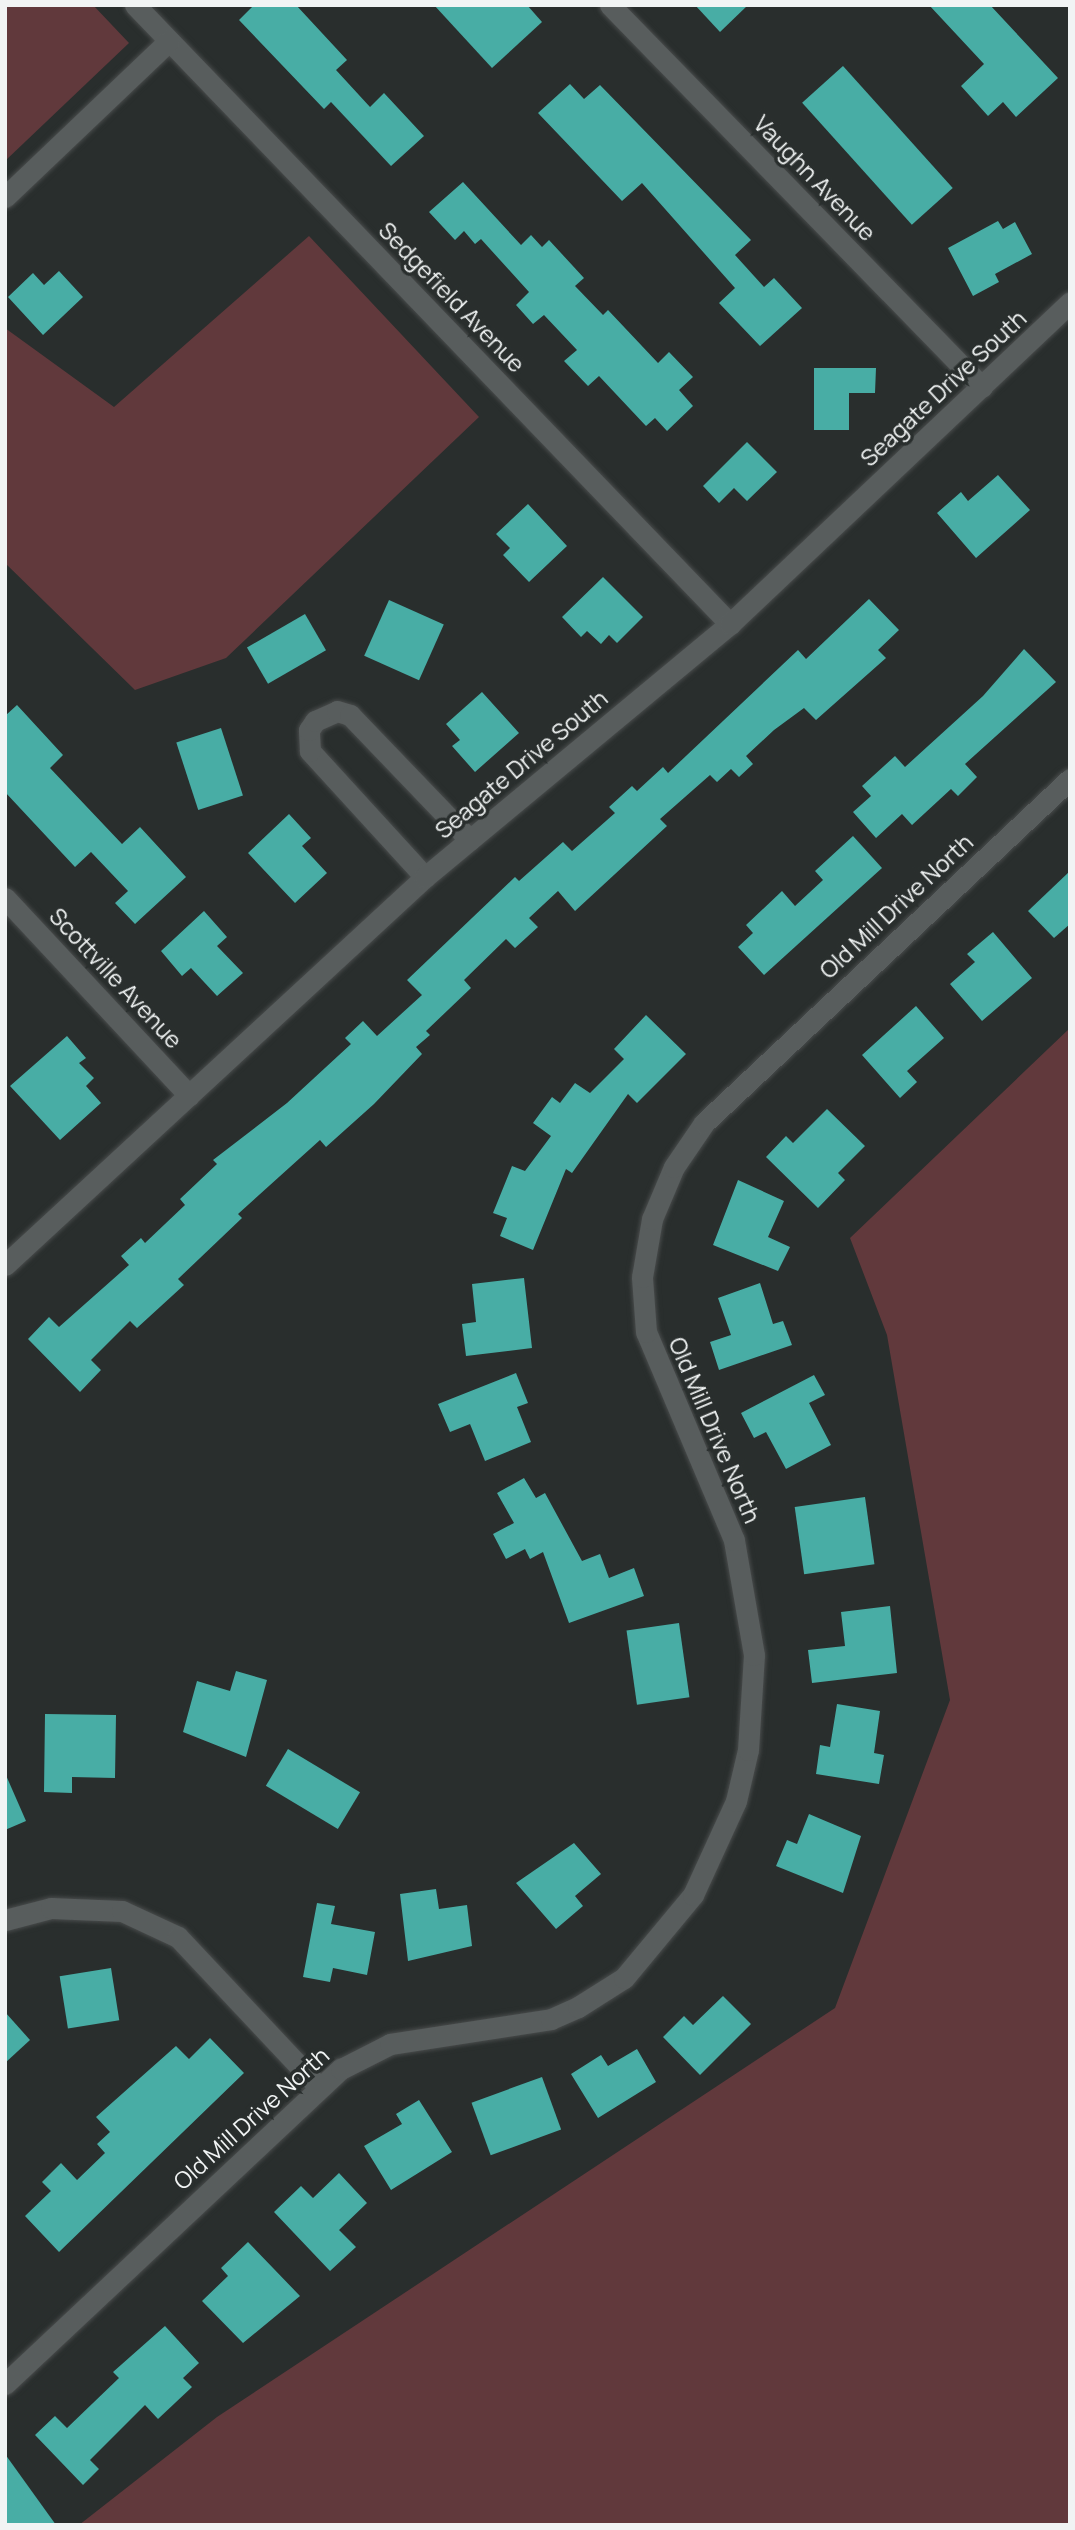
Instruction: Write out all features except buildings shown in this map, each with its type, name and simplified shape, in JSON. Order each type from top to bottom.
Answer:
[{"type":"street","name":"Sedgefield Avenue","points":[[135,5],[730,624]]},
{"type":"street","name":"Vaughn Avenue","points":[[610,5],[982,387]]},
{"type":"street","points":[[5,197],[169,41]]},
{"type":"street","name":"Seagate Drive South","points":[[5,1265],[425,877],[730,624],[1070,303]]},
{"type":"street","points":[[425,877],[310,751],[315,721],[337,712],[350,715],[470,840]]},
{"type":"street","name":"Old Mill Drive North","points":[[5,2384],[318,2086],[390,2043],[551,2019],[578,2007],[624,1978],[693,1895],[736,1801],[748,1750],[754,1655],[734,1540],[646,1332],[642,1277],[652,1219],[674,1167],[704,1123],[1070,779]]},
{"type":"street","name":"Scottville Avenue","points":[[5,898],[188,1095]]},
{"type":"street","points":[[5,1920],[51,1908],[122,1911],[178,1937],[318,2086]]},
{"type":"shaded area","points":[[5,5],[93,5],[129,43],[5,161]]},
{"type":"shaded area","points":[[309,236],[479,417],[226,658],[135,690],[5,563],[5,328],[114,407]]},
{"type":"shaded area","points":[[1070,1028],[1070,2525],[79,2525],[217,2417],[835,2008],[950,1700],[887,1335],[850,1238]]}]
